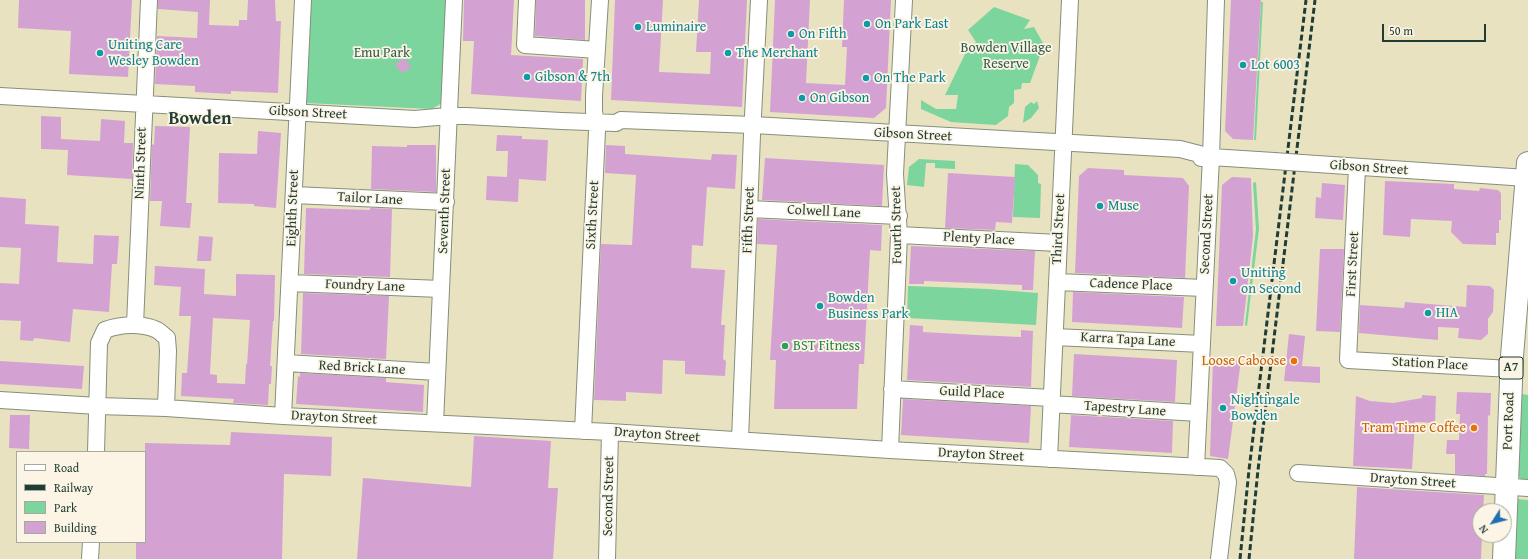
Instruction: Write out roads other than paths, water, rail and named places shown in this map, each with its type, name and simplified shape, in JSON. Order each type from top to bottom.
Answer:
[{"type":"highway","name":"Port Road","points":[[1504,559],[1517,487],[1511,369],[1528,170]]},
{"type":"street","name":"Ninth Street","points":[[135,325],[149,0]]},
{"type":"street","name":"Eighth Street","points":[[283,416],[302,0]]},
{"type":"street","name":"Seventh Street","points":[[435,423],[454,0]]},
{"type":"street","points":[[527,0],[525,45],[597,50]]},
{"type":"street","name":"Sixth Street","points":[[583,431],[597,131],[595,123],[594,96],[600,0]]},
{"type":"street","name":"Fifth Street","points":[[740,440],[752,130],[759,0]]},
{"type":"street","name":"Fourth Street","points":[[890,450],[900,235],[895,174],[904,0]]},
{"type":"street","name":"Third Street","points":[[1049,459],[1070,0]]},
{"type":"street","name":"Second Street","points":[[1196,467],[1211,157],[1216,0]]},
{"type":"street","name":"Gibson Street","points":[[0,96],[415,119],[448,116],[616,123],[623,128],[752,130],[1063,148],[1179,159],[1211,157],[1357,167],[1528,170]]},
{"type":"street","name":"First Street","points":[[1348,360],[1357,167]]},
{"type":"street","name":"Tailor Lane","points":[[294,195],[446,202]]},
{"type":"street","name":"Colwell Lane","points":[[749,209],[899,216]]},
{"type":"street","name":"Plenty Place","points":[[900,235],[1059,243]]},
{"type":"street","name":"Cadence Place","points":[[1057,282],[1204,288]]},
{"type":"street","name":"Foundry Lane","points":[[290,283],[441,289]]},
{"type":"street","points":[[96,451],[99,343],[105,330],[118,325],[135,325],[158,330],[166,338],[168,351],[166,408]]},
{"type":"street","name":"Karra Tapa Lane","points":[[1054,337],[1202,344]]},
{"type":"street","name":"Station Place","points":[[1348,360],[1511,369]]},
{"type":"street","name":"Red Brick Lane","points":[[286,364],[437,372]]},
{"type":"street","name":"Guild Place","points":[[892,389],[1051,401]]},
{"type":"street","name":"Drayton Street","points":[[0,400],[610,432],[890,450],[1220,468],[1226,474],[1228,482],[1219,559]]},
{"type":"street","name":"Tapestry Lane","points":[[1051,401],[1198,413]]},
{"type":"street","name":"Second Street","points":[[607,559],[610,432]]},
{"type":"street","name":"Drayton Street","points":[[1298,473],[1517,487]]},
{"type":"street","points":[[90,559],[91,543]]},
{"type":"railway","points":[[1240,559],[1249,470],[1306,0]]},
{"type":"railway","points":[[1249,559],[1258,470],[1315,0]]},
{"type":"place","name":"On Park East","points":[[867,24]]},
{"type":"place","name":"Luminaire","points":[[638,27]]},
{"type":"place","name":"On Fifth","points":[[791,34]]},
{"type":"place","name":"Uniting Care Wesley Bowden","points":[[100,53]]},
{"type":"place","name":"The Merchant","points":[[728,53]]},
{"type":"place","name":"Lot 6003","points":[[1243,65]]},
{"type":"place","name":"Gibson & 7th","points":[[527,77]]},
{"type":"place","name":"On The Park","points":[[866,78]]},
{"type":"place","name":"On Gibson","points":[[802,98]]},
{"type":"place","name":"Muse","points":[[1100,206]]},
{"type":"place","name":"Uniting on Second","points":[[1233,281]]},
{"type":"place","name":"Bowden Business Park","points":[[820,306]]},
{"type":"place","name":"HIA","points":[[1428,313]]},
{"type":"place","name":"BST Fitness","points":[[785,346]]},
{"type":"place","name":"Loose Caboose","points":[[1294,361]]},
{"type":"place","name":"Nightingale Bowden","points":[[1223,408]]},
{"type":"place","name":"Tram Time Coffee","points":[[1474,428]]},
{"type":"district","name":"Bowden","points":[[200,119]]},
{"type":"park label","name":"Emu Park","points":[[382,53]]},
{"type":"park label","name":"Bowden Village Reserve","points":[[1006,56]]}]
